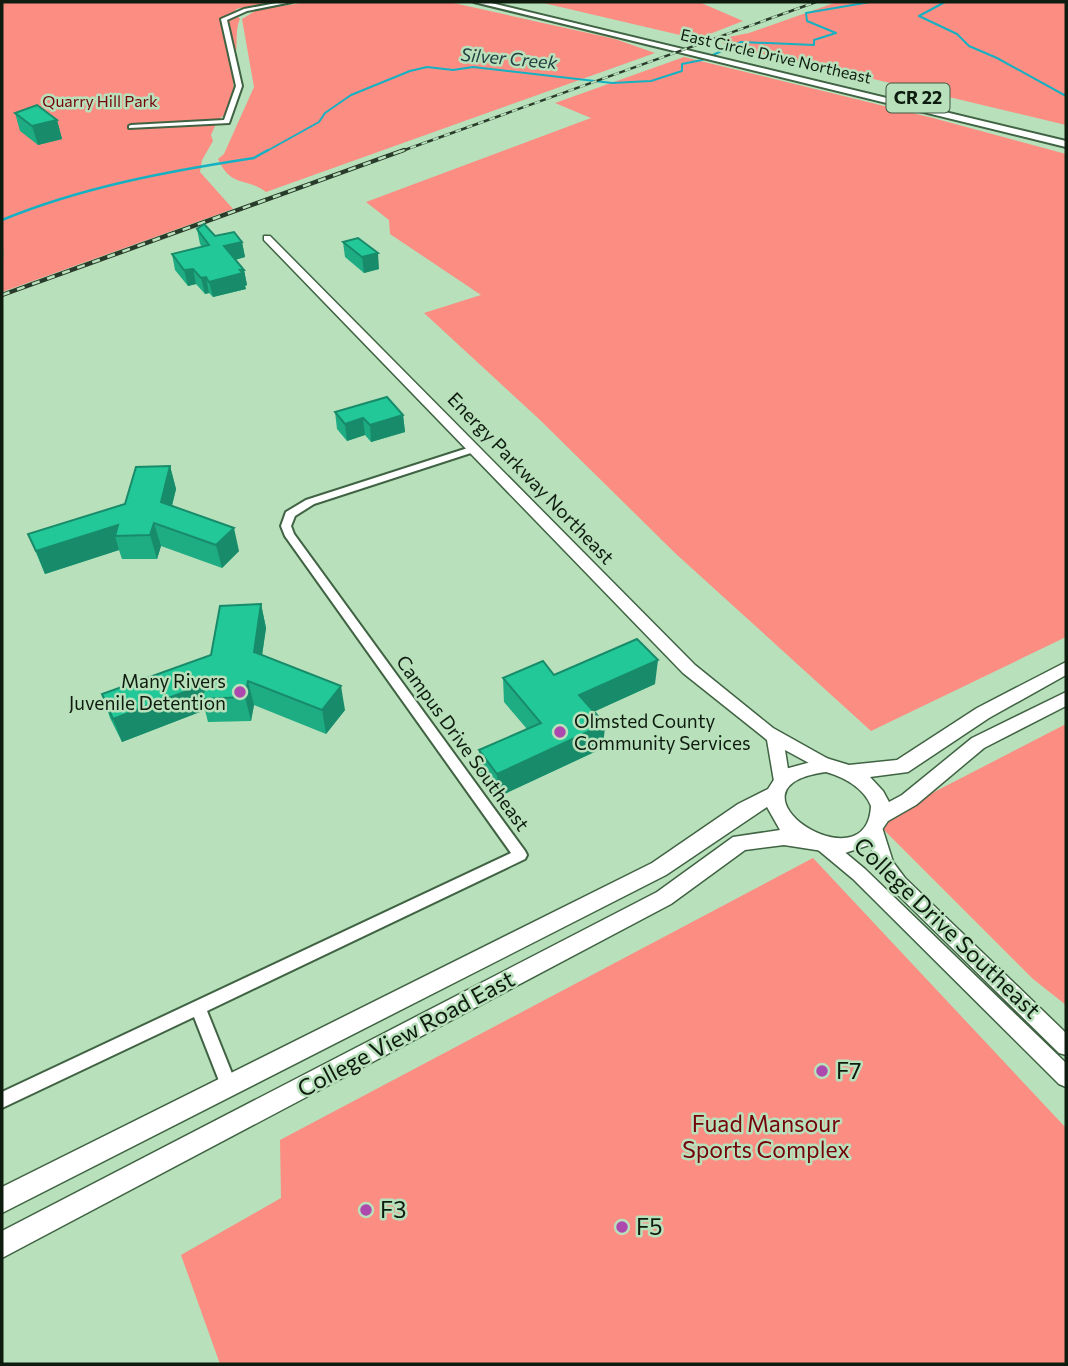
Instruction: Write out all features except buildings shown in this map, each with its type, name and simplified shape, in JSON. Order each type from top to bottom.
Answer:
[{"type":"main road","name":"East Circle Drive Northeast","points":[[478,2],[1066,144]]},
{"type":"main road","name":"East Circle Drive Northeast","points":[[508,2],[1066,135]]},
{"type":"main road","points":[[1066,668],[983,713],[901,767],[850,772],[826,765],[807,766],[792,772],[779,787],[778,810],[783,819],[799,834],[816,842],[854,843],[866,837],[878,822],[978,743],[1066,698]]},
{"type":"main road","points":[[850,772],[873,791],[879,803],[878,822]]},
{"type":"main road","name":"College View Road East","points":[[2,1200],[659,869],[779,787]]},
{"type":"main road","name":"College View Road East","points":[[2,1245],[664,898],[740,843],[784,837],[816,842]]},
{"type":"street","points":[[131,128],[227,122],[239,86],[225,19],[246,9],[289,2]]},
{"type":"street","name":"Energy Parkway Northeast","points":[[267,238],[689,669],[775,737],[826,765]]},
{"type":"street","name":"Campus Drive Southeast","points":[[2,1100],[520,855],[289,534],[286,526],[290,514],[310,502],[474,449]]},
{"type":"street","points":[[775,737],[779,787]]},
{"type":"street","name":"College Drive Southeast","points":[[878,822],[885,864],[898,883],[1066,1046]]},
{"type":"street","name":"College Drive Southeast","points":[[816,842],[859,874],[1066,1077]]},
{"type":"street","points":[[198,1008],[229,1086]]},
{"type":"green space","name":"Quarry Hill Park","points":[[2,2],[273,2],[236,9],[235,13],[240,19],[236,54],[231,65],[234,90],[227,114],[218,119],[211,135],[213,141],[202,160],[200,172],[233,209],[2,292]]},
{"type":"green space","points":[[307,2],[449,2],[615,39],[655,53],[266,192],[228,174],[218,159],[224,154],[254,87],[242,19],[257,10]]},
{"type":"green space","points":[[539,2],[699,2],[743,21],[697,39]]},
{"type":"green space","points":[[837,2],[1066,2],[1066,125],[777,56],[748,52],[722,43],[729,37],[749,33]]},
{"type":"green space","points":[[684,57],[933,118],[1066,154],[1066,637],[871,731],[675,553],[539,419],[424,313],[481,295],[390,234],[389,220],[366,202],[591,118],[555,103]]},
{"type":"green space","points":[[1066,724],[1066,1005],[1033,979],[876,822]]},
{"type":"green space","name":"Fuad Mansour Sports Complex","points":[[813,858],[1066,1128],[1066,1364],[220,1364],[181,1255],[281,1198],[280,1140]]},
{"type":"waterway","name":"Silver Creek","points":[[265,152],[319,122],[325,113],[351,95],[410,71],[427,67],[453,70],[473,67],[612,83],[651,81],[682,71],[682,64],[702,60],[741,42],[814,45],[814,40],[836,33],[807,21],[806,13],[870,2]]},
{"type":"waterway","points":[[945,2],[919,16],[957,34],[969,46],[997,58],[1066,96]]},
{"type":"waterway","name":"Silver Creek","points":[[2,220],[94,189],[254,158],[268,150]]},
{"type":"waterway","name":"Silver Creek","points":[[2,250],[2,257]]},
{"type":"railway","points":[[399,152],[816,2]]},
{"type":"railway","points":[[2,295],[404,150]]},
{"type":"place","name":"Many Rivers Juvenile Detention","points":[[240,692]]},
{"type":"place","name":"Olmsted County Community Services","points":[[560,732]]},
{"type":"place","name":"F7","points":[[822,1071]]},
{"type":"place","name":"F3","points":[[366,1210]]},
{"type":"place","name":"F5","points":[[622,1227]]}]
